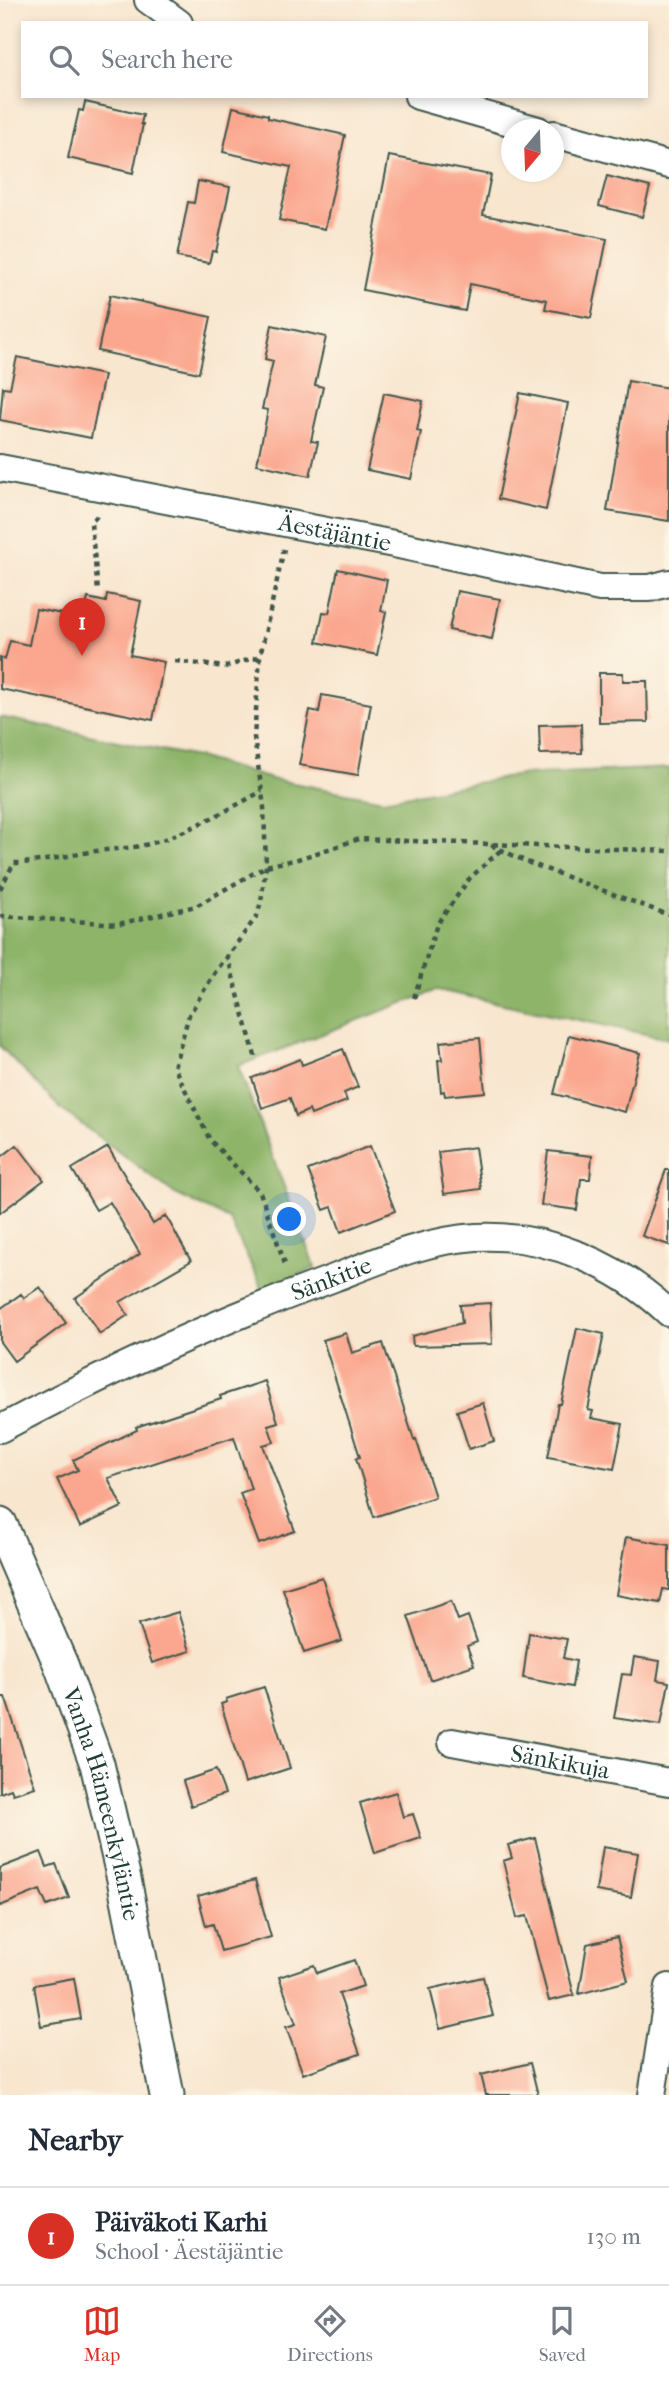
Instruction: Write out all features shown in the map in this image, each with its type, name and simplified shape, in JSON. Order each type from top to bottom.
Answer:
[{"type":"street","points":[[148,0],[176,21]]},
{"type":"street","points":[[425,98],[501,120]]},
{"type":"street","points":[[564,137],[669,165]]},
{"type":"street","name":"Äestäjäntie","points":[[0,468],[407,547],[600,588],[650,588],[669,583]]},
{"type":"street","name":"Sänkitie","points":[[0,1429],[176,1342],[295,1292],[407,1249],[476,1237],[531,1240],[580,1255],[648,1293],[669,1313]]},
{"type":"street","name":"Vanha Hämeenkyläntie","points":[[0,1524],[61,1665],[97,1764],[124,1879],[167,2095]]},
{"type":"street","name":"Sänkikuja","points":[[452,1742],[669,1782]]},
{"type":"street","points":[[652,2095],[669,1987]]},
{"type":"path","points":[[98,591],[92,523],[102,509]]},
{"type":"path","points":[[289,525],[260,656],[254,737],[262,791],[266,866],[257,916],[227,955],[189,1015],[174,1067],[210,1140],[260,1192],[295,1292]]},
{"type":"path","points":[[175,662],[225,667],[260,656]]},
{"type":"path","points":[[0,889],[14,863],[118,850],[159,841],[236,806],[262,791]]},
{"type":"path","points":[[0,916],[118,925],[196,906],[266,866],[298,859],[359,839],[669,851]]},
{"type":"path","points":[[489,844],[527,862],[669,915]]},
{"type":"path","points":[[414,998],[437,924],[470,878],[501,850]]},
{"type":"path","points":[[227,955],[256,1059]]},
{"type":"green space","points":[[0,717],[201,758],[271,779],[383,800],[520,775],[669,768],[669,1039],[437,990],[238,1066],[315,1268],[263,1290],[229,1219],[175,1194],[61,1109],[0,1046]]},
{"type":"building","points":[[85,102],[143,115],[133,173],[68,158],[79,110],[83,111]]},
{"type":"building","points":[[233,107],[268,115],[268,118],[345,135],[325,229],[279,220],[291,167],[223,152]]},
{"type":"building","points":[[389,156],[491,175],[483,215],[607,239],[591,318],[545,309],[547,300],[470,284],[465,311],[363,290]]},
{"type":"building","points":[[607,176],[650,187],[642,217],[599,206]]},
{"type":"building","points":[[198,181],[230,187],[216,252],[212,251],[209,263],[177,257],[188,202],[194,203]]},
{"type":"building","points":[[110,295],[211,317],[199,373],[98,351]]},
{"type":"building","points":[[272,325],[326,337],[315,385],[323,387],[311,441],[318,442],[310,476],[257,464],[268,410],[262,409],[273,361],[265,359]]},
{"type":"building","points":[[17,357],[104,375],[91,438],[0,420],[3,387],[10,388]]},
{"type":"building","points":[[628,381],[669,388],[669,521],[607,511]]},
{"type":"building","points":[[384,393],[423,401],[417,431],[421,432],[411,479],[367,470]]},
{"type":"building","points":[[520,393],[568,403],[546,510],[498,499]]},
{"type":"building","points":[[338,569],[387,580],[381,611],[386,612],[377,655],[317,642],[323,612],[329,613]]},
{"type":"building","points":[[457,591],[500,599],[492,639],[449,630]]},
{"type":"building","points":[[107,594],[141,601],[130,655],[164,662],[153,720],[0,689],[0,658],[5,659],[10,641],[29,645],[36,609],[83,618],[88,598],[106,602]]},
{"type":"building","points":[[599,673],[623,673],[623,681],[647,681],[648,722],[599,723]]},
{"type":"building","points":[[322,695],[371,704],[358,775],[299,765],[310,710],[319,712]]},
{"type":"building","points":[[581,724],[582,753],[540,754],[539,725]]},
{"type":"building","points":[[569,1035],[640,1053],[625,1112],[554,1094]]},
{"type":"building","points":[[480,1038],[485,1092],[445,1096],[444,1091],[441,1092],[438,1060],[442,1060],[440,1042]]},
{"type":"building","points":[[343,1049],[358,1087],[344,1093],[347,1101],[311,1115],[309,1110],[296,1116],[290,1098],[262,1108],[252,1078],[300,1059],[302,1065]]},
{"type":"building","points":[[17,1145],[44,1180],[0,1213],[0,1158]]},
{"type":"building","points":[[370,1146],[395,1211],[341,1232],[332,1207],[324,1210],[308,1170]]},
{"type":"building","points":[[108,1147],[153,1224],[166,1216],[191,1261],[120,1302],[128,1315],[100,1334],[75,1298],[140,1254],[110,1202],[96,1210],[72,1169]]},
{"type":"building","points":[[475,1147],[481,1189],[444,1194],[438,1152]]},
{"type":"building","points":[[548,1151],[592,1156],[590,1179],[581,1179],[577,1210],[541,1205]]},
{"type":"building","points":[[666,1170],[669,1170],[669,1245],[642,1236]]},
{"type":"building","points":[[40,1287],[66,1323],[14,1361],[0,1342],[0,1309],[21,1294],[24,1298]]},
{"type":"building","points":[[490,1303],[492,1344],[413,1346],[412,1336],[462,1323],[460,1305]]},
{"type":"building","points":[[577,1328],[604,1334],[588,1410],[593,1411],[591,1418],[623,1424],[614,1469],[548,1457]]},
{"type":"building","points":[[346,1333],[352,1353],[383,1343],[435,1497],[374,1517],[356,1458],[360,1457],[323,1340]]},
{"type":"building","points":[[265,1381],[278,1422],[268,1425],[274,1442],[263,1445],[295,1531],[259,1544],[240,1493],[251,1489],[234,1437],[108,1478],[122,1507],[80,1527],[57,1479],[78,1470],[73,1460],[137,1430],[136,1427],[221,1399],[220,1396]]},
{"type":"building","points":[[483,1403],[494,1441],[469,1449],[457,1411]]},
{"type":"building","points":[[626,1537],[669,1545],[669,1590],[663,1589],[660,1603],[616,1595]]},
{"type":"building","points":[[322,1577],[342,1641],[304,1653],[283,1589]]},
{"type":"building","points":[[451,1601],[458,1620],[468,1616],[477,1642],[467,1646],[474,1665],[430,1680],[408,1616]]},
{"type":"building","points":[[178,1612],[190,1651],[152,1663],[139,1624]]},
{"type":"building","points":[[529,1633],[567,1639],[563,1658],[576,1661],[572,1687],[523,1678]]},
{"type":"building","points":[[634,1657],[660,1661],[657,1680],[669,1682],[661,1725],[614,1718],[622,1674],[631,1675]]},
{"type":"building","points":[[264,1687],[290,1768],[245,1783],[221,1704],[227,1702],[226,1699]]},
{"type":"building","points":[[0,1697],[5,1697],[35,1787],[13,1794],[11,1789],[0,1793]]},
{"type":"building","points":[[216,1770],[225,1794],[191,1806],[183,1781]]},
{"type":"building","points":[[396,1792],[403,1817],[413,1814],[421,1838],[375,1853],[360,1803]]},
{"type":"building","points":[[535,1838],[574,1995],[549,2001],[527,1916],[517,1918],[503,1861],[512,1858],[508,1845]]},
{"type":"building","points":[[603,1847],[638,1853],[631,1897],[596,1891]]},
{"type":"building","points":[[41,1852],[47,1867],[56,1864],[69,1898],[47,1906],[40,1890],[0,1906],[0,1868]]},
{"type":"building","points":[[255,1880],[271,1937],[221,1951],[213,1924],[206,1926],[198,1896]]},
{"type":"building","points":[[617,1937],[628,1981],[579,1994],[587,1944]]},
{"type":"building","points":[[354,1960],[363,1986],[339,1994],[360,2054],[303,2074],[286,2027],[296,2024],[279,1977],[314,1965],[317,1973]]},
{"type":"building","points":[[483,1977],[493,2016],[440,2029],[430,1989]]},
{"type":"building","points":[[74,1978],[81,2019],[41,2026],[34,1985]]},
{"type":"building","points":[[530,2063],[538,2095],[486,2095],[481,2075]]},
{"type":"place","name":"Päiväkoti Karhi","points":[[82,656]]}]
